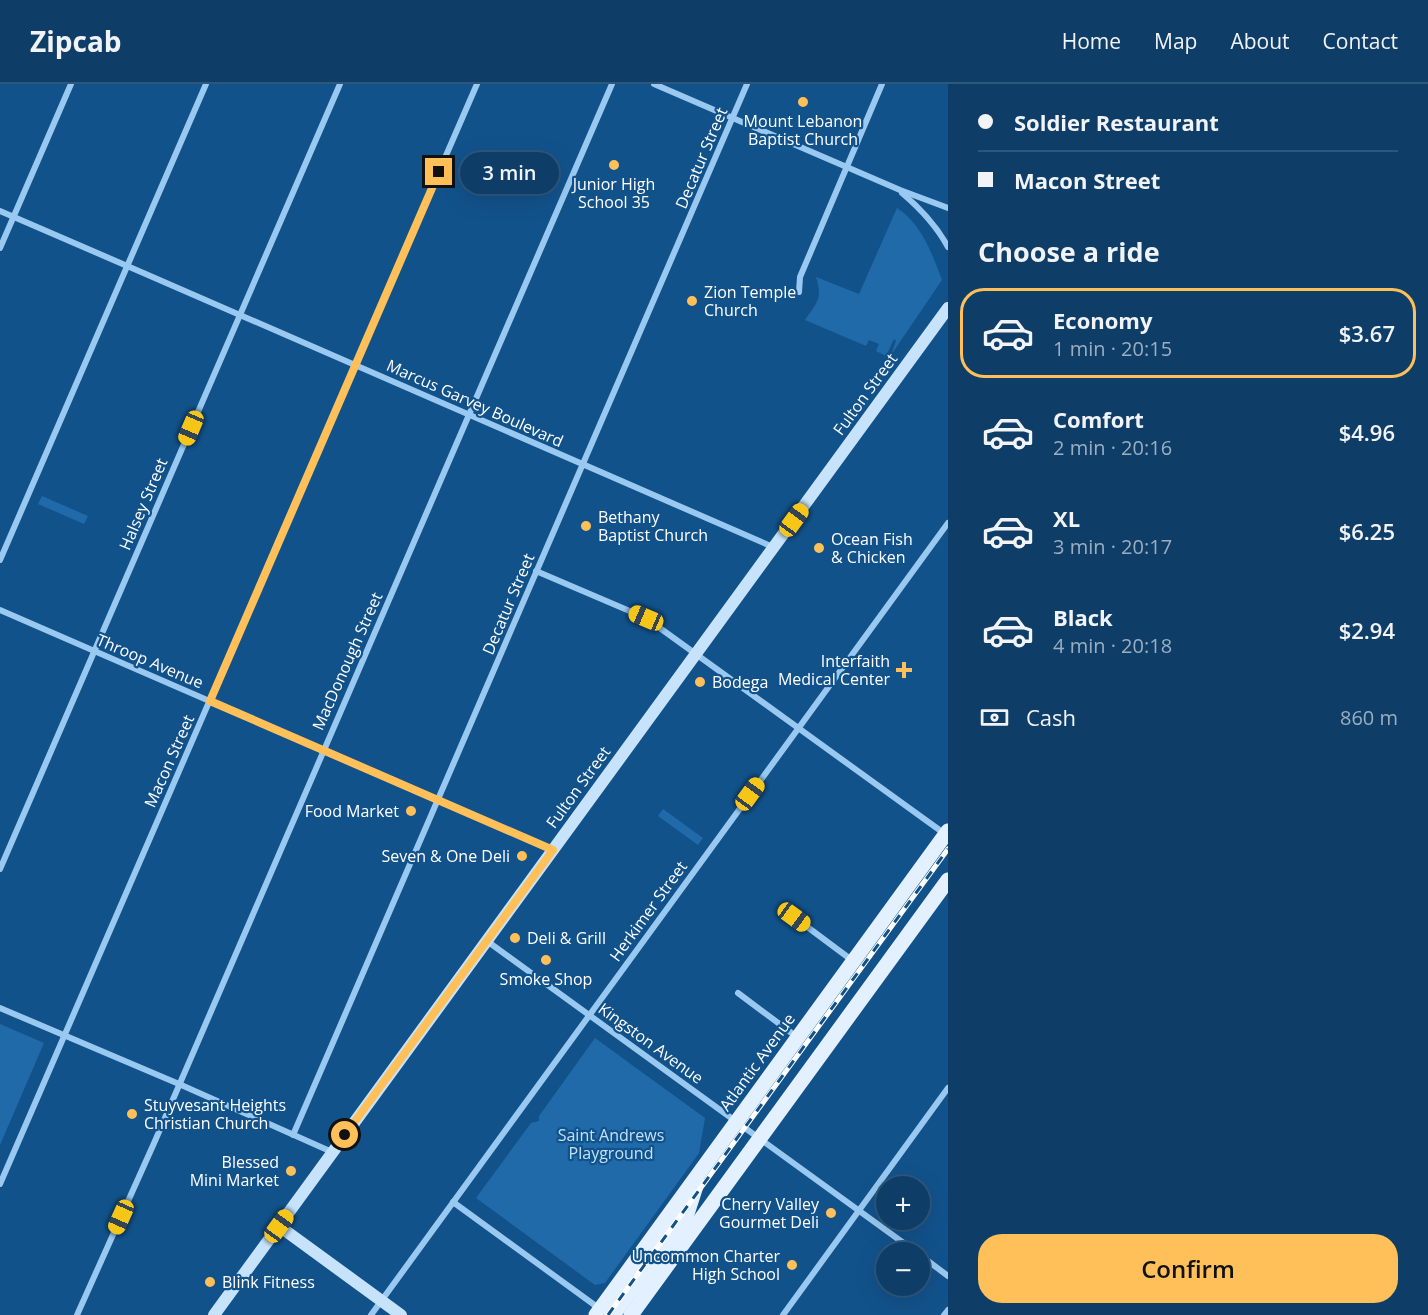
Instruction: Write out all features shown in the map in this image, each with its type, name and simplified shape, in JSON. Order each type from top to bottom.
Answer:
[{"type":"main road","name":"Fulton Street","points":[[214,1315],[948,308]]},
{"type":"main road","name":"Atlantic Avenue","points":[[603,1313],[687,1215],[700,1171],[947,834]]},
{"type":"main road","points":[[631,1315],[948,880]]},
{"type":"main road","points":[[279,1226],[401,1315]]},
{"type":"street","points":[[0,248],[71,84]]},
{"type":"street","points":[[0,561],[206,84]]},
{"type":"street","name":"Halsey Street","points":[[0,869],[340,84]]},
{"type":"street","name":"Macon Street","points":[[0,1185],[477,84]]},
{"type":"street","name":"MacDonough Street","points":[[77,1315],[155,1141],[612,84]]},
{"type":"street","points":[[654,84],[900,190],[948,208]]},
{"type":"street","name":"Decatur Street","points":[[293,1134],[747,84]]},
{"type":"street","points":[[799,292],[800,277],[882,84]]},
{"type":"street","points":[[900,190],[927,216],[948,247]]},
{"type":"street","name":"Marcus Garvey Boulevard","points":[[0,211],[774,547]]},
{"type":"street","name":"Herkimer Street","points":[[371,1315],[948,523]]},
{"type":"street","points":[[536,571],[646,618],[947,834]]},
{"type":"street","name":"Throop Avenue","points":[[0,610],[553,850]]},
{"type":"street","points":[[794,917],[854,961]]},
{"type":"street","name":"Kingston Avenue","points":[[487,940],[902,1242]]},
{"type":"street","points":[[738,993],[798,1038]]},
{"type":"street","points":[[0,1008],[333,1152]]},
{"type":"street","points":[[783,1315],[948,1088]]},
{"type":"street","points":[[453,1202],[603,1313]]},
{"type":"street","name":"Kingston Avenue","points":[[930,1263],[948,1276]]},
{"type":"street","points":[[944,1315],[948,1310]]},
{"type":"green space","points":[[897,208],[920,231],[942,280],[891,355],[896,341],[894,339],[886,356],[876,351],[879,344],[869,340],[866,346],[805,320],[818,300],[819,290],[816,277],[859,294]]},
{"type":"green space","points":[[42,496],[88,516],[84,524],[38,504]]},
{"type":"green space","points":[[663,809],[703,838],[698,845],[658,816]]},
{"type":"green space","points":[[0,1024],[44,1043],[0,1145]]},
{"type":"green space","name":"Saint Andrews Playground","points":[[595,1038],[705,1118],[699,1153],[605,1283],[595,1285],[476,1198],[531,1123],[539,1121],[539,1116]]},
{"type":"railway","points":[[608,1315],[948,849]]},
{"type":"place","name":"Mount Lebanon Baptist Church","points":[[803,102]]},
{"type":"place","name":"Junior High School 35","points":[[614,165]]},
{"type":"place","name":"Zion Temple Church","points":[[692,301]]},
{"type":"place","name":"Bethany Baptist Church","points":[[586,526]]},
{"type":"place","name":"Ocean Fish & Chicken","points":[[819,548]]},
{"type":"place","name":"Interfaith Medical Center","points":[[904,670]]},
{"type":"place","name":"Bodega","points":[[700,682]]},
{"type":"place","name":"Food Market","points":[[411,811]]},
{"type":"place","name":"Seven & One Deli","points":[[522,856]]},
{"type":"place","name":"Deli & Grill","points":[[515,938]]},
{"type":"place","name":"Smoke Shop","points":[[546,960]]},
{"type":"place","name":"Stuyvesant Heights Christian Church","points":[[132,1114]]},
{"type":"place","name":"Blessed Mini Market","points":[[291,1171]]},
{"type":"place","name":"Cherry Valley Gourmet Deli","points":[[831,1213]]},
{"type":"place","name":"Uncommon Charter High School","points":[[792,1265]]},
{"type":"place","name":"Blink Fitness","points":[[210,1282]]},
{"type":"route","points":[[345,1135],[553,850],[210,701],[439,172]]}]
